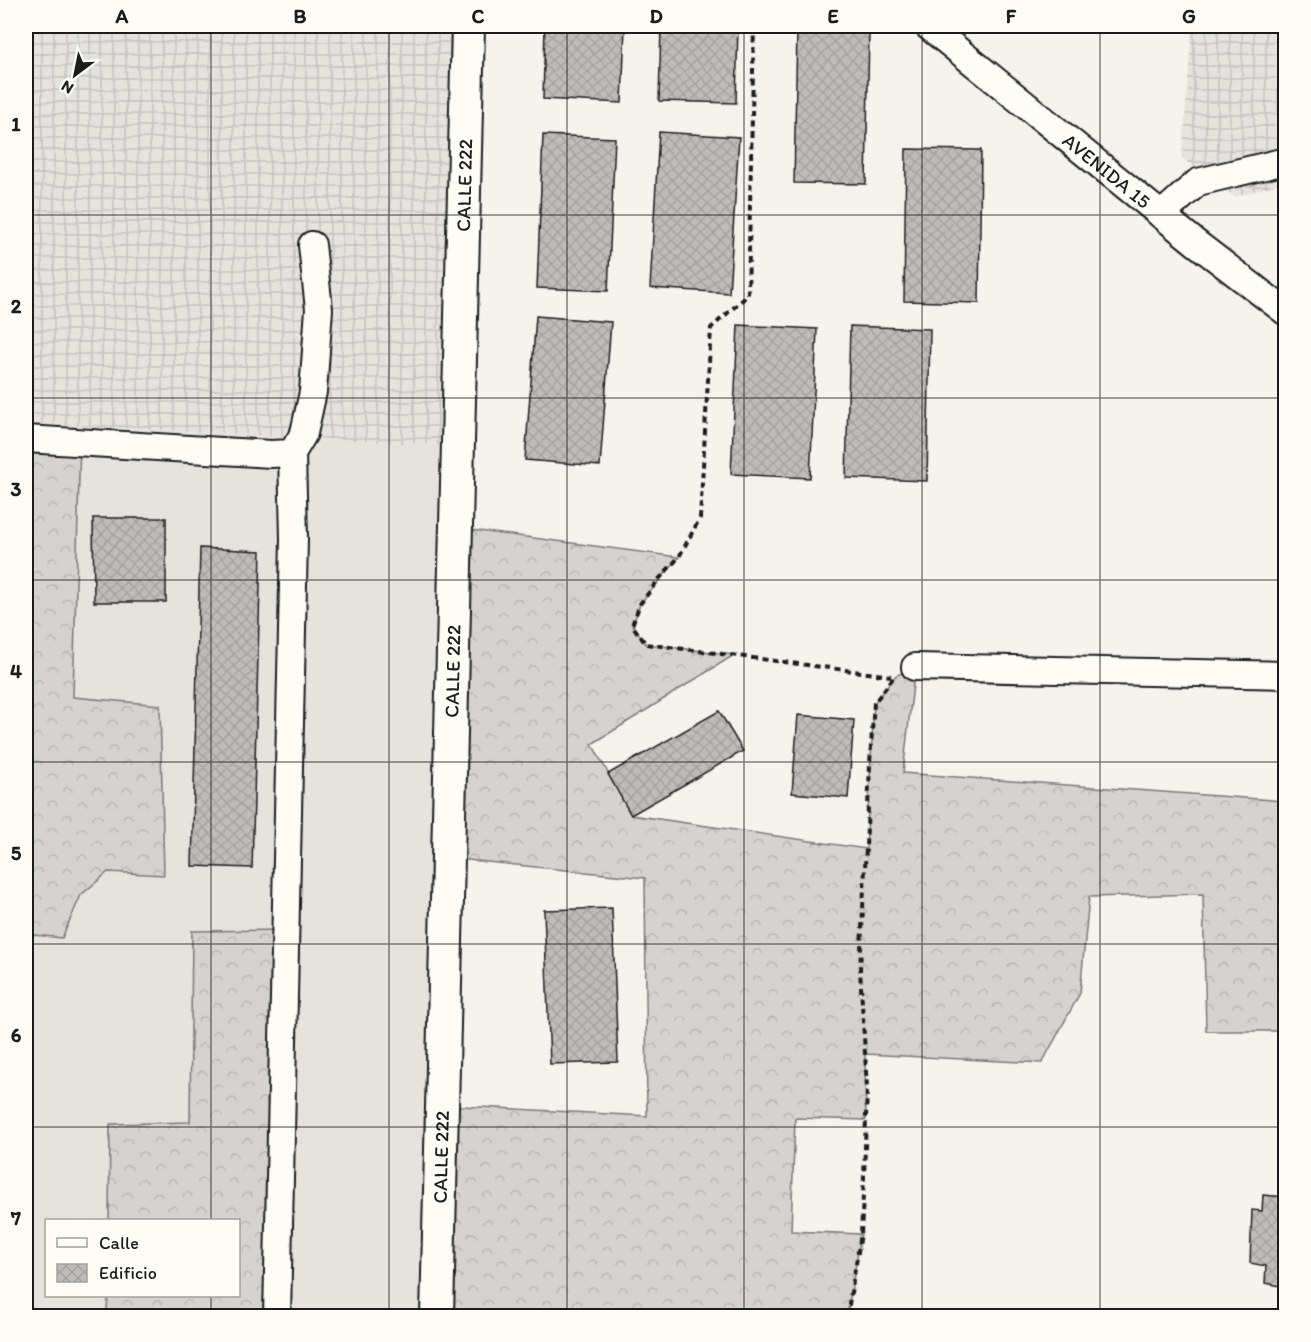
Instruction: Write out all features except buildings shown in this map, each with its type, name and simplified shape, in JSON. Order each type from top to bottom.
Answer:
[{"type":"main road","name":"CALLE 222","points":[[437,1317],[468,26]]},
{"type":"street","name":"AVENIDA 15","points":[[928,26],[1161,215],[1286,312]]},
{"type":"street","points":[[1161,215],[1198,182],[1286,160]]},
{"type":"street","points":[[277,1317],[293,550],[292,453],[304,433],[313,392],[319,309],[312,245]]},
{"type":"street","points":[[26,439],[261,454],[292,453]]},
{"type":"street","points":[[915,666],[1286,675]]},
{"type":"path","points":[[754,26],[748,295],[711,328],[700,518],[679,557],[640,604],[632,625],[646,644],[895,676],[874,703],[860,970],[867,1087],[863,1188],[861,1234],[848,1317]]},
{"type":"shaded area","points":[[26,26],[468,26],[458,446],[26,423]]},
{"type":"shaded area","points":[[1192,26],[1285,26],[1285,182],[1235,197],[1182,158]]},
{"type":"shaded area","points":[[26,423],[458,446],[437,1316],[26,1316]]},
{"type":"green space","points":[[26,439],[80,441],[73,697],[160,705],[164,875],[108,872],[81,895],[62,938],[26,934]]},
{"type":"green space","points":[[456,528],[679,557],[640,604],[633,625],[646,644],[734,655],[592,744],[631,815],[866,849],[874,703],[895,676],[915,667],[903,773],[1285,801],[1285,1031],[1206,1031],[1203,894],[1089,897],[1080,993],[1042,1063],[865,1054],[866,1120],[795,1118],[791,1231],[861,1234],[847,1316],[437,1316],[442,1105],[647,1116],[645,878],[448,858]]},
{"type":"green space","points":[[285,930],[275,1316],[85,1316],[107,1310],[108,1297],[240,1297],[240,1219],[109,1219],[110,1124],[190,1122],[192,931]]}]
